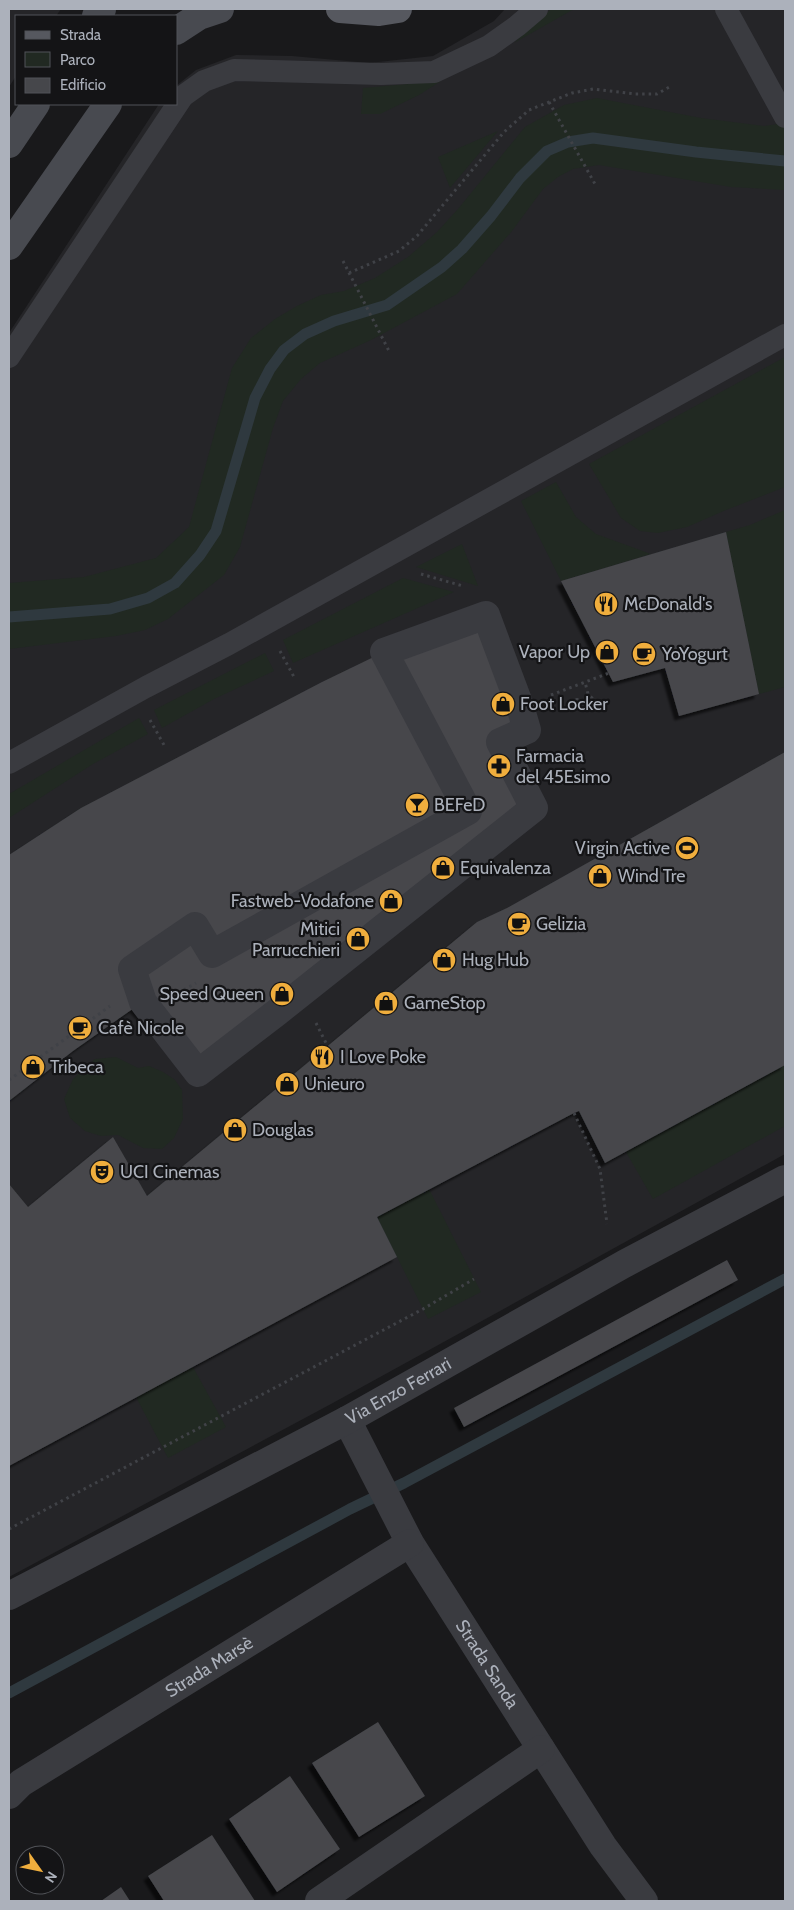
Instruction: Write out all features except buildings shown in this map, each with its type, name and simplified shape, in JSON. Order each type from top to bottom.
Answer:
[{"type":"main road","points":[[340,9],[379,12],[398,9]]},
{"type":"street","points":[[178,30],[199,16],[220,9]]},
{"type":"street","points":[[9,144],[35,105]]},
{"type":"street","points":[[9,246],[107,105]]},
{"type":"street","points":[[486,615],[520,706],[527,730],[500,742],[534,808],[198,1073],[143,1002],[132,969],[195,926],[212,954],[468,811],[384,652],[486,615]]},
{"type":"street","name":"Via Enzo Ferrari","points":[[9,1596],[347,1420],[624,1264],[785,1179]]},
{"type":"street","name":"Strada Sanda","points":[[347,1420],[405,1532],[603,1846],[644,1901]]},
{"type":"street","name":"Strada Marsè","points":[[9,1795],[21,1783],[405,1532]]},
{"type":"street","points":[[318,1901],[541,1750]]},
{"type":"lane","points":[[178,104],[183,96],[204,81],[234,70],[381,74],[434,72],[489,46],[537,9]]},
{"type":"lane","points":[[726,9],[781,110]]},
{"type":"lane","points":[[9,358],[177,105]]},
{"type":"lane","points":[[9,763],[146,687],[230,644],[785,335]]},
{"type":"path","points":[[349,274],[379,262],[405,246],[429,223],[504,132],[530,110],[572,93],[593,89],[635,94],[657,94],[670,86]]},
{"type":"path","points":[[549,102],[595,184]]},
{"type":"path","points":[[343,261],[389,351]]},
{"type":"path","points":[[420,574],[465,587]]},
{"type":"path","points":[[277,645],[294,677]]},
{"type":"path","points":[[520,706],[609,673]]},
{"type":"path","points":[[577,698],[577,704],[580,709],[585,710],[593,704],[585,682]]},
{"type":"path","points":[[148,716],[164,745]]},
{"type":"path","points":[[9,1080],[138,986]]},
{"type":"path","points":[[574,1113],[600,1169],[607,1224]]},
{"type":"path","points":[[9,1529],[474,1280]]},
{"type":"shaded area","points":[[9,9],[61,9],[57,15],[15,15],[15,78],[9,87]]},
{"type":"shaded area","points":[[505,9],[785,9],[785,1154],[331,1404],[9,1577],[9,333],[158,105],[178,105],[178,84],[196,70],[236,55],[292,56],[369,63],[433,56],[494,21]]},
{"type":"green space","points":[[551,9],[574,9],[514,43]]},
{"type":"green space","points":[[441,81],[419,95],[380,114],[361,114],[363,88]]},
{"type":"green space","points":[[597,98],[701,118],[764,126],[785,123],[785,190],[731,187],[599,165],[573,169],[558,177],[543,189],[512,231],[457,294],[371,340],[320,363],[301,379],[283,401],[273,428],[240,547],[224,575],[168,619],[145,630],[116,636],[9,649],[9,583],[84,577],[156,558],[189,527],[232,368],[251,338],[275,319],[297,306],[321,295],[344,291],[375,278],[408,257],[437,232],[458,209],[525,127],[564,105]]},
{"type":"green space","points":[[498,131],[450,188],[438,157]]},
{"type":"green space","points":[[785,357],[785,487],[687,527],[658,533],[640,531],[621,518],[589,464]]},
{"type":"green space","points":[[556,482],[576,517],[596,534],[651,554],[561,581],[521,501]]},
{"type":"green space","points":[[785,510],[785,687],[759,694],[726,532],[750,525]]},
{"type":"green space","points":[[462,544],[478,586],[416,567]]},
{"type":"green space","points":[[403,578],[454,592],[293,663],[283,640]]},
{"type":"green space","points":[[265,653],[274,671],[214,699],[162,728],[154,710]]},
{"type":"green space","points":[[139,718],[148,734],[93,764],[9,818],[9,794]]},
{"type":"green space","points":[[116,1057],[138,1068],[149,1066],[163,1072],[175,1080],[182,1090],[183,1119],[174,1138],[162,1149],[143,1148],[118,1135],[101,1136],[85,1131],[70,1118],[64,1099],[73,1079],[95,1059]]},
{"type":"green space","points":[[785,1065],[785,1126],[653,1199],[626,1152]]},
{"type":"green space","points":[[429,1189],[481,1292],[428,1319],[377,1217]]},
{"type":"green space","points":[[193,1367],[226,1427],[168,1458],[136,1397]]},
{"type":"waterway","points":[[9,617],[110,609],[148,598],[175,583],[200,555],[216,531],[255,398],[270,369],[284,350],[305,334],[334,321],[387,305],[442,267],[462,249],[491,216],[520,178],[547,151],[568,142],[593,138],[696,152],[785,161]]},
{"type":"waterway","points":[[9,1693],[350,1509],[404,1483],[785,1279]]},
{"type":"place","name":"McDonald's","points":[[606,604]]},
{"type":"place","name":"Vapor Up","points":[[607,652]]},
{"type":"place","name":"YoYogurt","points":[[644,654]]},
{"type":"place","name":"Foot Locker","points":[[503,704]]},
{"type":"place","name":"Farmacia del 45Esimo","points":[[499,766]]},
{"type":"place","name":"BEFeD","points":[[417,805]]},
{"type":"place","name":"Virgin Active","points":[[687,848]]},
{"type":"place","name":"Equivalenza","points":[[443,868]]},
{"type":"place","name":"Wind Tre","points":[[600,876]]},
{"type":"place","name":"Fastweb-Vodafone","points":[[391,901]]},
{"type":"place","name":"Gelizia","points":[[519,924]]},
{"type":"place","name":"Mitici Parrucchieri","points":[[358,939]]},
{"type":"place","name":"Hug Hub","points":[[444,960]]},
{"type":"place","name":"Speed Queen","points":[[282,994]]},
{"type":"place","name":"GameStop","points":[[386,1003]]},
{"type":"place","name":"Cafè Nicole","points":[[80,1028]]},
{"type":"place","name":"I Love Poke","points":[[322,1057]]},
{"type":"place","name":"Tribeca","points":[[33,1067]]},
{"type":"place","name":"Unieuro","points":[[287,1084]]},
{"type":"place","name":"Douglas","points":[[235,1130]]},
{"type":"place","name":"UCI Cinemas","points":[[102,1172]]}]
